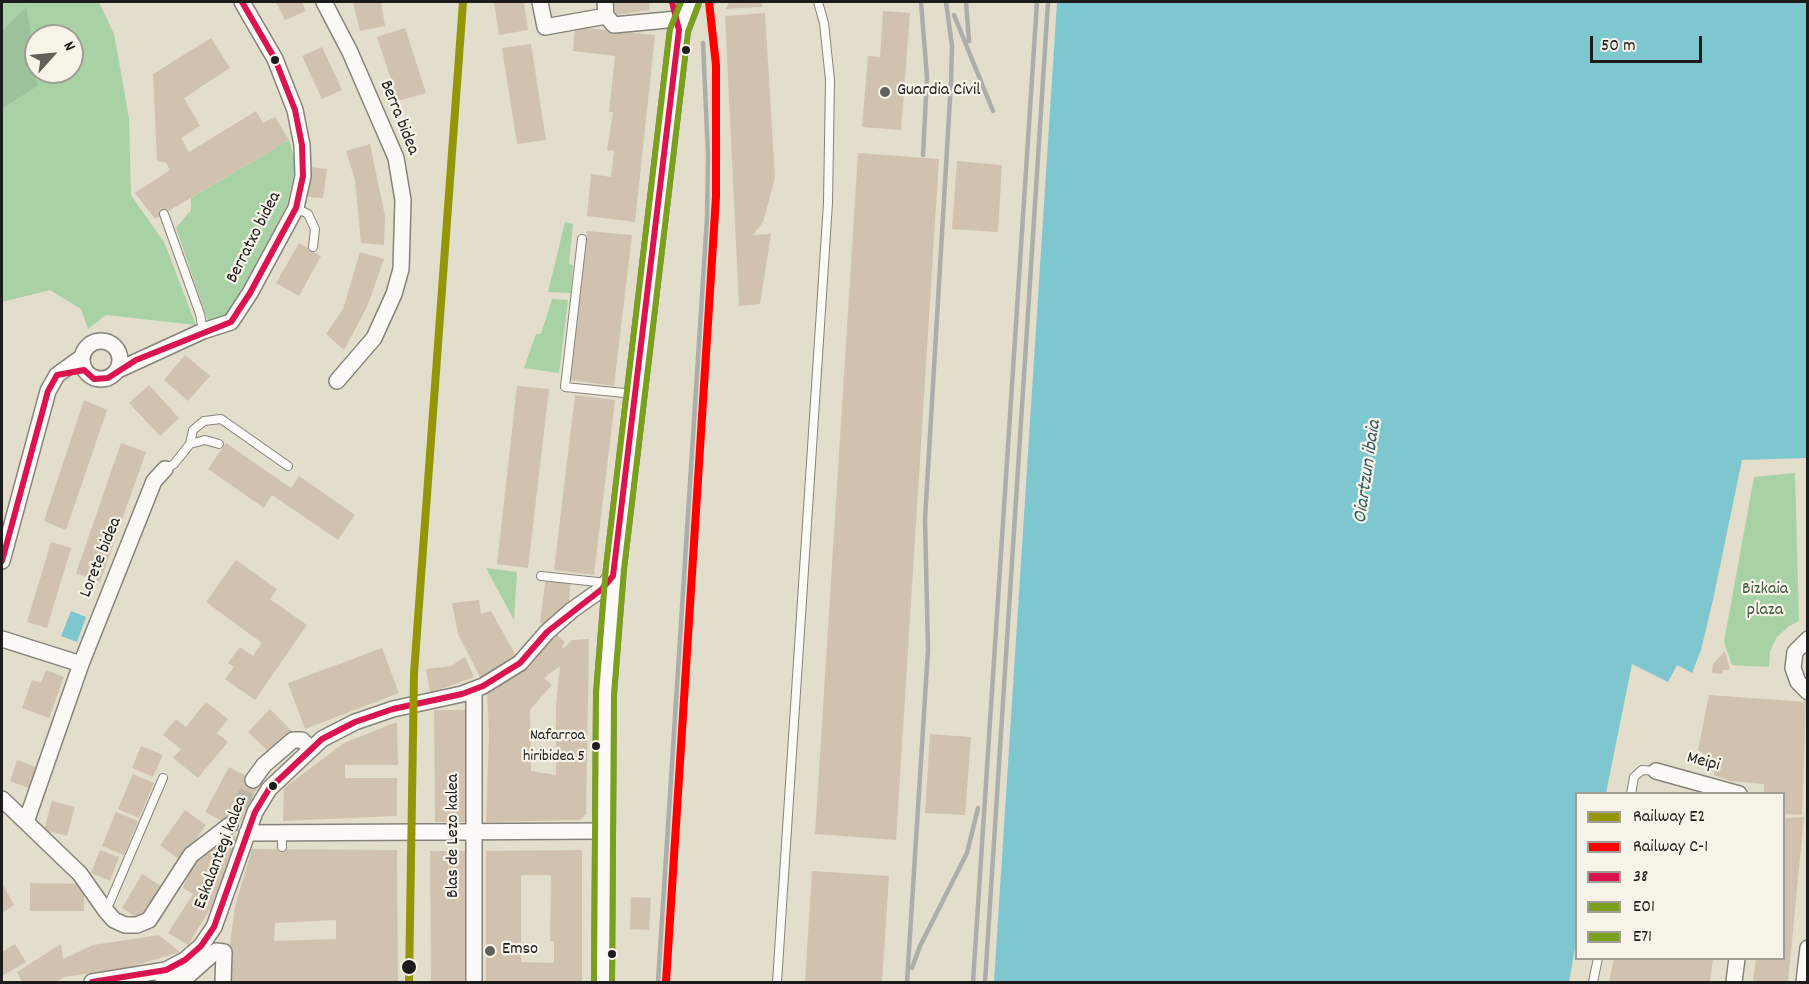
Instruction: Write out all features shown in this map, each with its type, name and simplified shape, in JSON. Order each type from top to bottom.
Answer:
[{"type":"main road","points":[[603,982],[605,694],[612,575],[636,394],[676,17],[690,2]]},
{"type":"street","name":"Berratxo bidea","points":[[203,331],[231,321],[250,293],[296,207],[303,176],[302,146],[295,110],[274,59],[242,2]]},
{"type":"street","name":"Berra bidea","points":[[324,2],[350,52],[396,158],[403,200],[401,269],[394,294],[374,338],[337,381]]},
{"type":"street","points":[[540,2],[544,27],[606,9],[614,25],[676,17]]},
{"type":"street","points":[[119,365],[113,345],[101,341],[88,345],[83,364],[88,375],[101,380],[108,378],[119,365],[203,331]]},
{"type":"street","points":[[2,561],[48,392],[57,375],[83,364]]},
{"type":"street","name":"Lorete bidea","points":[[26,822],[81,664],[154,481],[165,469]]},
{"type":"street","name":"Eskalantegi kalea","points":[[92,982],[159,979],[185,960],[208,937],[231,884],[247,833],[269,789],[322,739],[355,722],[393,709],[474,690],[520,663],[547,632],[612,575]]},
{"type":"street","points":[[2,639],[81,664]]},
{"type":"street","points":[[1808,639],[1795,652],[1793,668],[1798,682],[1808,692]]},
{"type":"street","name":"Blas de Lezo kalea","points":[[474,690],[474,982]]},
{"type":"street","points":[[253,780],[264,765],[293,740],[302,740],[311,749]]},
{"type":"street","name":"Meipi","points":[[1656,771],[1732,792]]},
{"type":"street","points":[[2,799],[80,874],[106,911],[114,920],[124,925],[137,925],[149,920],[191,855],[230,825]]},
{"type":"street","points":[[247,833],[282,840],[474,832],[603,831]]},
{"type":"street","points":[[159,979],[189,975],[216,951],[224,952],[224,982]]},
{"type":"street","points":[[1804,982],[1807,953]]},
{"type":"street","points":[[1734,982],[1737,960]]},
{"type":"lane","points":[[777,982],[830,156],[831,80],[824,23],[818,2]]},
{"type":"lane","points":[[296,207],[308,214],[315,229],[313,247]]},
{"type":"lane","points":[[164,214],[200,314],[203,331]]},
{"type":"lane","points":[[582,240],[565,387],[636,394]]},
{"type":"lane","points":[[165,469],[174,464],[190,444],[193,430],[204,421],[220,419],[288,466]]},
{"type":"lane","points":[[190,444],[205,440],[219,444]]},
{"type":"lane","points":[[541,576],[612,575]]},
{"type":"lane","points":[[1630,792],[1634,777],[1642,770],[1656,771]]},
{"type":"lane","points":[[106,911],[163,778]]},
{"type":"lane","points":[[1593,982],[1598,960]]},
{"type":"green space","points":[[2,2],[99,2],[114,34],[129,118],[131,195],[164,242],[196,325],[106,315],[88,329],[81,309],[50,290],[2,302],[2,109],[38,86],[38,84],[84,84],[84,24],[29,24],[27,8],[2,30]]},
{"type":"green space","points":[[27,7],[29,24],[24,24],[24,84],[38,84],[38,86],[2,109],[2,30]]},
{"type":"green space","points":[[289,140],[294,157],[294,172],[287,205],[229,314],[209,324],[176,228],[191,210],[191,198]]},
{"type":"green space","points":[[565,222],[573,224],[569,264],[573,265],[571,293],[548,292]]},
{"type":"green space","points":[[552,299],[568,300],[559,373],[524,368],[536,334],[541,334]]},
{"type":"green space","name":"Bizkaia plaza","points":[[1795,473],[1799,621],[1789,626],[1777,637],[1770,651],[1769,667],[1732,665],[1724,642],[1754,477]]},
{"type":"green space","points":[[486,568],[517,572],[514,620]]},
{"type":"water","name":"Oiartzun ibaia","points":[[1057,2],[1807,2],[1807,458],[1742,460],[1713,600],[1701,650],[1692,673],[1677,665],[1668,682],[1632,664],[1606,792],[1575,792],[1575,949],[1569,982],[994,982]]},
{"type":"water","points":[[71,611],[86,617],[77,642],[61,636]]},
{"type":"building","points":[[276,2],[302,2],[306,11],[285,20]]},
{"type":"building","points":[[353,2],[381,2],[385,26],[360,31]]},
{"type":"building","points":[[494,2],[524,2],[528,30],[499,35]]},
{"type":"building","points":[[614,2],[649,2],[650,10],[616,15]]},
{"type":"building","points":[[729,2],[762,2],[762,7],[726,9]]},
{"type":"building","name":"Guardia Civil","points":[[883,11],[910,13],[901,130],[862,127],[868,56],[880,57]]},
{"type":"building","points":[[765,13],[775,178],[763,222],[753,235],[771,234],[760,304],[739,306],[725,16]]},
{"type":"building","points":[[575,27],[655,35],[635,222],[587,216],[591,174],[611,177],[614,151],[607,150],[613,112],[609,112],[615,56],[573,51]]},
{"type":"building","points":[[405,28],[426,93],[398,101],[377,37]]},
{"type":"building","points":[[211,38],[230,68],[184,98],[200,126],[181,138],[189,152],[256,111],[263,123],[275,117],[289,140],[155,219],[135,193],[170,170],[166,163],[157,161],[153,74]]},
{"type":"building","points":[[531,44],[546,140],[517,144],[502,48]]},
{"type":"building","points":[[322,47],[342,90],[322,99],[302,56]]},
{"type":"building","points":[[370,144],[385,216],[384,245],[361,243],[355,180],[346,151]]},
{"type":"building","points":[[858,153],[939,159],[896,840],[815,834]]},
{"type":"building","points":[[957,161],[1002,165],[998,232],[952,229]]},
{"type":"building","points":[[311,167],[327,169],[323,198],[308,197]]},
{"type":"building","points":[[587,231],[632,235],[614,386],[570,380]]},
{"type":"building","points":[[299,243],[321,256],[299,296],[276,283]]},
{"type":"building","points":[[360,252],[384,259],[367,307],[344,350],[326,334],[343,309]]},
{"type":"building","points":[[185,355],[210,376],[188,401],[164,380]]},
{"type":"building","points":[[149,385],[179,418],[160,436],[129,403]]},
{"type":"building","points":[[517,386],[549,389],[528,568],[497,564]]},
{"type":"building","points":[[575,395],[615,400],[594,575],[554,570]]},
{"type":"building","points":[[84,400],[107,410],[66,530],[44,521]]},
{"type":"building","points":[[121,443],[146,452],[100,582],[76,573]]},
{"type":"building","points":[[226,443],[291,488],[299,476],[355,515],[338,540],[272,495],[264,508],[208,469]]},
{"type":"building","points":[[51,542],[71,548],[47,628],[27,622]]},
{"type":"building","points":[[236,560],[277,589],[270,599],[307,625],[255,700],[225,679],[234,667],[228,663],[240,647],[253,656],[262,643],[206,602]]},
{"type":"building","points":[[549,579],[571,581],[569,601],[547,625],[540,623],[545,583]]},
{"type":"building","points":[[479,600],[481,614],[491,611],[519,661],[483,683],[458,634],[452,603]]},
{"type":"building","points":[[556,634],[565,642],[562,647],[564,648],[572,640],[589,639],[586,814],[580,820],[486,822],[489,733],[487,693],[529,667]],"holes":[[[560,666],[556,704],[556,775],[531,771],[530,710],[552,685],[544,678]]]},
{"type":"building","points":[[382,648],[399,693],[305,729],[288,683]]},
{"type":"building","points":[[1725,651],[1730,670],[1723,670],[1723,674],[1712,673],[1713,664]]},
{"type":"building","points":[[465,657],[474,677],[430,693],[426,669],[451,666]]},
{"type":"building","points":[[46,670],[64,677],[49,718],[22,708],[32,680],[41,683]]},
{"type":"building","points":[[1709,695],[1806,702],[1802,815],[1785,814],[1785,792],[1764,792],[1764,784],[1730,781],[1714,775],[1713,760],[1698,750]]},
{"type":"building","points":[[206,702],[228,719],[217,733],[228,742],[198,778],[173,758],[181,749],[163,735],[176,719],[186,727]]},
{"type":"building","points":[[270,709],[293,732],[271,754],[248,732]]},
{"type":"building","points":[[434,710],[466,710],[467,822],[435,822]]},
{"type":"building","points":[[397,722],[398,765],[345,765],[345,778],[397,778],[397,816],[283,821],[284,788],[344,743]]},
{"type":"building","points":[[930,734],[971,737],[965,815],[925,813]]},
{"type":"building","points":[[141,746],[163,755],[153,777],[132,768]]},
{"type":"building","points":[[17,760],[39,768],[31,789],[10,781]]},
{"type":"building","points":[[229,767],[260,783],[236,828],[205,812]]},
{"type":"building","points":[[133,774],[154,783],[139,818],[118,809]]},
{"type":"building","points":[[52,801],[75,807],[67,836],[44,830]]},
{"type":"building","points":[[185,810],[206,825],[181,861],[160,845]]},
{"type":"building","points":[[116,812],[138,821],[124,855],[102,846]]},
{"type":"building","points":[[1804,817],[1788,982],[1753,982],[1756,960],[1785,960],[1785,818]]},
{"type":"building","points":[[225,832],[237,837],[212,906],[188,945],[168,933],[193,894],[183,888],[195,857]]},
{"type":"building","points":[[252,849],[397,850],[398,982],[229,982],[229,951],[235,906]],"holes":[[[336,920],[336,939],[274,941],[275,923]]]},
{"type":"building","points":[[100,850],[119,857],[110,881],[91,873]]},
{"type":"building","points":[[582,850],[582,982],[486,982],[486,851]],"holes":[[[521,875],[551,875],[550,941],[554,941],[554,963],[521,962]]]},
{"type":"building","points":[[430,851],[465,851],[465,982],[431,982]]},
{"type":"building","points":[[812,871],[889,876],[882,982],[805,982]]},
{"type":"building","points":[[142,874],[164,888],[144,922],[122,908]]},
{"type":"building","points":[[2,883],[14,905],[2,913]]},
{"type":"building","points":[[30,883],[84,884],[84,911],[30,911]]},
{"type":"building","points":[[631,897],[651,898],[649,930],[630,929]]},
{"type":"building","points":[[159,935],[180,952],[130,967],[65,977],[55,982],[22,982],[17,972],[61,944],[63,959],[93,945]]},
{"type":"building","points":[[15,944],[26,962],[2,976],[2,952]]},
{"type":"building","points":[[1614,960],[1713,960],[1710,982],[1609,982]]},
{"type":"tunnel","points":[[230,825],[253,780]]},
{"type":"railway","points":[[921,2],[927,77],[923,155]]},
{"type":"railway","points":[[907,982],[928,650],[925,519],[951,82],[952,46],[946,2]]},
{"type":"railway","points":[[966,2],[969,41]]},
{"type":"railway","points":[[973,982],[1037,2]]},
{"type":"railway","points":[[985,982],[1048,2]]},
{"type":"railway","points":[[954,15],[993,111]]},
{"type":"railway","points":[[658,982],[707,218],[708,156],[703,43]]},
{"type":"railway","points":[[912,968],[920,946],[967,853],[978,808]]},
{"type":"rail line","name":"E2","points":[[409,982],[414,673],[463,2]]},
{"type":"rail line","name":"C-1","points":[[666,982],[716,197],[716,65],[709,2]]},
{"type":"transit line","name":"38","points":[[2,561],[48,391],[57,375],[84,370],[94,379],[108,378],[136,360],[231,322],[250,293],[296,208],[303,176],[302,145],[295,110],[275,59],[242,2]]},
{"type":"transit line","name":"38","points":[[92,982],[166,970],[185,960],[201,946],[214,927],[255,812],[269,789],[322,739],[355,722],[393,709],[462,694],[483,686],[520,663],[547,632],[602,589],[613,576],[679,30],[672,2]]},
{"type":"transit line","name":"E71","points":[[594,982],[596,694],[606,567],[670,29],[681,2]]},
{"type":"transit line","name":"E01","points":[[612,982],[614,694],[624,569],[688,32],[698,5]]},
{"type":"place","name":"Guardia Civil","points":[[885,92]]},
{"type":"place","name":"Nafarroa hiribidea 5","points":[[596,746]]},
{"type":"place","name":"Emso","points":[[490,951]]}]
